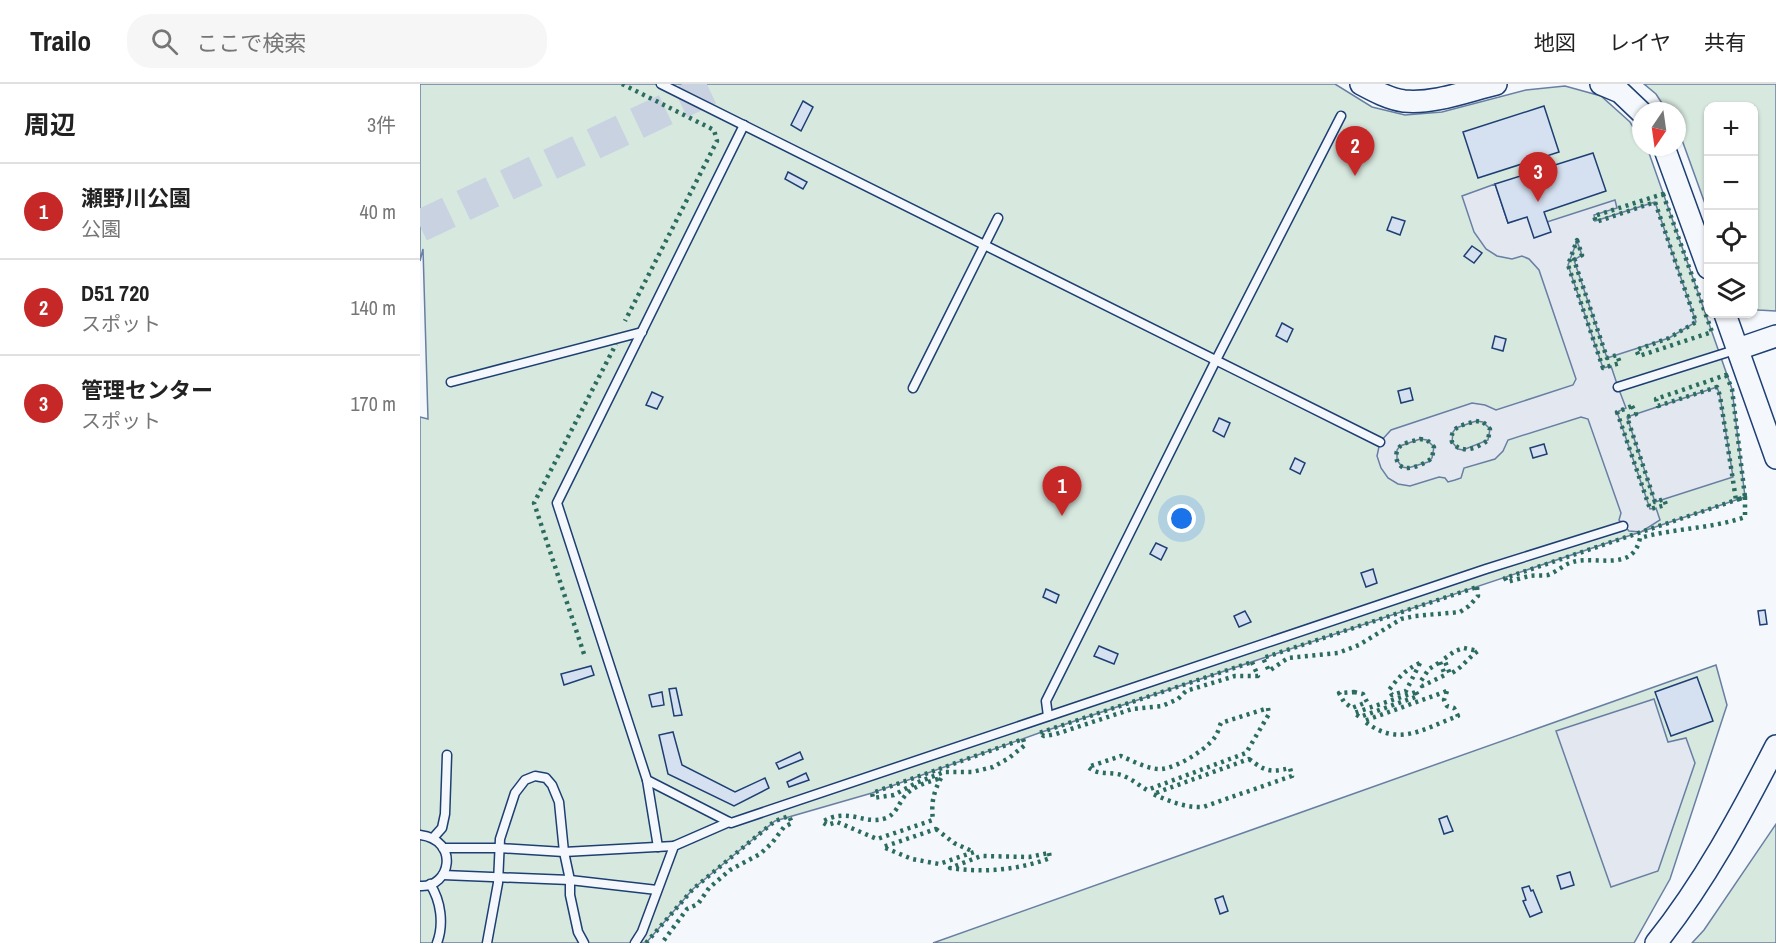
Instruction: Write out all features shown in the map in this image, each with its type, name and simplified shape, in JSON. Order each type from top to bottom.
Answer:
[{"type":"street","points":[[1361,84],[1377,93],[1404,101],[1433,100],[1496,84]]},
{"type":"street","points":[[1601,84],[1620,92],[1632,103]]},
{"type":"street","points":[[1667,156],[1707,264]]},
{"type":"street","points":[[1726,318],[1776,458]]},
{"type":"street","points":[[1738,349],[1776,336]]},
{"type":"street","points":[[1656,943],[1676,918],[1713,860],[1776,746]]},
{"type":"lane","points":[[661,84],[1380,442]]},
{"type":"lane","points":[[1048,716],[1046,701],[1341,116]]},
{"type":"lane","points":[[658,847],[647,780],[557,503],[744,125]]},
{"type":"lane","points":[[913,388],[998,218]]},
{"type":"lane","points":[[451,382],[642,332]]},
{"type":"lane","points":[[1618,387],[1738,349]]},
{"type":"lane","points":[[444,848],[499,848],[564,852],[674,846],[729,822],[1486,569],[1623,526]]},
{"type":"lane","points":[[434,838],[442,828],[445,813],[447,754]]},
{"type":"lane","points":[[487,943],[495,910],[502,831],[515,793],[525,780],[535,776],[546,778],[552,785],[559,802],[570,895],[578,932],[584,943]]},
{"type":"lane","points":[[647,780],[729,822]]},
{"type":"lane","points":[[420,835],[434,838],[446,851],[446,869],[438,881],[420,886]]},
{"type":"lane","points":[[635,943],[642,932],[674,846]]},
{"type":"lane","points":[[442,875],[570,880],[657,890]]},
{"type":"lane","points":[[430,884],[441,917],[437,943]]},
{"type":"shaded area","points":[[420,84],[1335,84],[1372,107],[1405,115],[1442,112],[1526,90],[1565,86],[1601,96],[1632,125],[1632,156],[1650,156],[1704,309],[1704,318],[1707,318],[1732,389],[1745,497],[1039,733],[872,793],[775,821],[693,889],[646,943],[420,943],[420,417],[428,419],[423,249],[420,261]]},
{"type":"shaded area","points":[[1644,84],[1776,84],[1776,311],[1758,310],[1758,102],[1704,102],[1704,201],[1686,151],[1686,102],[1661,102]]},
{"type":"shaded area","points":[[1495,184],[1508,223],[1527,217],[1547,222],[1615,200],[1617,208],[1594,215],[1595,221],[1655,202],[1696,322],[1669,338],[1607,358],[1574,260],[1582,255],[1577,241],[1568,265],[1603,368],[1611,366],[1626,408],[1617,412],[1650,509],[1656,508],[1660,520],[1641,532],[1629,531],[1619,520],[1621,513],[1588,419],[1581,417],[1508,440],[1503,451],[1495,459],[1464,468],[1461,478],[1448,482],[1445,478],[1439,477],[1410,486],[1398,484],[1388,478],[1381,468],[1377,456],[1380,442],[1391,430],[1472,403],[1496,410],[1573,385],[1576,379],[1539,270],[1529,259],[1522,256],[1512,259],[1497,256],[1486,249],[1474,232],[1462,196]],"holes":[[[1476,421],[1483,422],[1490,429],[1488,440],[1463,450],[1458,449],[1452,442],[1453,432],[1456,428]],[[1420,439],[1427,440],[1434,447],[1432,458],[1428,462],[1408,468],[1402,467],[1397,460],[1397,450],[1400,446]]]},
{"type":"shaded area","points":[[1717,387],[1733,477],[1655,502],[1627,417]]},
{"type":"shaded area","points":[[1716,665],[1727,705],[1670,879],[1634,943],[933,943]]},
{"type":"shaded area","points":[[1654,699],[1668,742],[1686,738],[1695,763],[1658,871],[1611,887],[1556,731]]},
{"type":"shaded area","points":[[1776,824],[1776,943],[1692,943],[1704,930]]},
{"type":"building","points":[[803,101],[813,107],[801,131],[791,125]]},
{"type":"building","points":[[1544,106],[1559,152],[1478,178],[1463,132]]},
{"type":"building","points":[[1593,153],[1606,191],[1544,212],[1551,232],[1534,238],[1527,217],[1508,223],[1495,184]]},
{"type":"building","points":[[788,172],[807,182],[803,189],[785,179]]},
{"type":"building","points":[[1392,217],[1405,221],[1400,235],[1387,230]]},
{"type":"building","points":[[1472,246],[1482,253],[1474,263],[1464,256]]},
{"type":"building","points":[[1282,323],[1293,329],[1287,342],[1276,336]]},
{"type":"building","points":[[1495,336],[1506,339],[1503,351],[1492,348]]},
{"type":"building","points":[[1410,388],[1413,400],[1401,403],[1398,391]]},
{"type":"building","points":[[652,392],[663,397],[657,409],[646,405]]},
{"type":"building","points":[[1219,418],[1230,423],[1224,437],[1213,431]]},
{"type":"building","points":[[1544,444],[1547,454],[1533,458],[1530,448]]},
{"type":"building","points":[[1295,458],[1305,463],[1300,474],[1290,469]]},
{"type":"building","points":[[1156,543],[1167,548],[1161,560],[1150,554]]},
{"type":"building","points":[[1373,569],[1377,583],[1366,587],[1361,573]]},
{"type":"building","points":[[1046,589],[1059,595],[1056,603],[1043,597]]},
{"type":"building","points":[[1765,610],[1767,624],[1760,625],[1758,611]]},
{"type":"building","points":[[1245,611],[1251,622],[1239,627],[1234,616]]},
{"type":"building","points":[[1099,646],[1118,654],[1114,664],[1094,656]]},
{"type":"building","points":[[591,666],[594,675],[564,685],[561,674]]},
{"type":"building","points":[[1697,677],[1713,721],[1671,736],[1655,692]]},
{"type":"building","points":[[676,688],[682,715],[674,716],[669,689]]},
{"type":"building","points":[[662,692],[664,705],[652,707],[649,695]]},
{"type":"building","points":[[673,732],[682,765],[735,792],[765,778],[769,788],[734,806],[668,774],[659,735]]},
{"type":"building","points":[[800,752],[803,759],[779,769],[776,763]]},
{"type":"building","points":[[806,773],[809,780],[789,787],[787,782]]},
{"type":"building","points":[[1447,816],[1453,831],[1444,834],[1439,819]]},
{"type":"building","points":[[1570,872],[1574,885],[1561,889],[1557,876]]},
{"type":"building","points":[[1529,886],[1542,912],[1530,917],[1523,901],[1526,900],[1522,888]]},
{"type":"building","points":[[1223,896],[1228,911],[1220,914],[1215,899]]},
{"type":"tunnel","points":[[420,226],[720,84]]},
{"type":"hedge","points":[[622,84],[714,130],[717,141],[625,321]]},
{"type":"hedge","points":[[1663,194],[1712,332],[1639,356],[1636,350],[1669,338],[1696,322],[1655,202],[1596,222],[1594,216],[1663,194]]},
{"type":"hedge","points":[[1577,240],[1582,255],[1574,260],[1607,358],[1617,355],[1620,363],[1603,368],[1568,265],[1577,240]]},
{"type":"hedge","points":[[584,654],[534,503],[616,344]]},
{"type":"hedge","points":[[1726,375],[1732,389],[1745,497],[1736,500],[1717,387],[1658,406],[1656,399],[1726,375]]},
{"type":"hedge","points":[[1632,406],[1636,414],[1627,417],[1655,502],[1664,499],[1666,505],[1650,509],[1617,412],[1632,406]]},
{"type":"hedge","points":[[1476,421],[1483,422],[1490,429],[1488,440],[1470,449],[1456,446],[1452,442],[1455,429],[1476,421]]},
{"type":"hedge","points":[[1420,439],[1427,440],[1434,447],[1432,458],[1415,467],[1402,467],[1396,458],[1397,450],[1406,443],[1420,439]]},
{"type":"hedge","points":[[1745,497],[1745,517],[1640,538],[1636,549],[1630,556],[1622,559],[1582,560],[1570,563],[1548,575],[1529,576],[1507,582],[1505,578],[1745,497]]},
{"type":"hedge","points":[[1477,587],[1478,596],[1460,612],[1401,619],[1359,645],[1338,653],[1288,658],[1269,671],[1263,658],[1477,587]]},
{"type":"hedge","points":[[1464,648],[1478,651],[1450,674],[1444,659],[1464,648]]},
{"type":"hedge","points":[[1252,662],[1258,676],[1235,676],[1186,691],[1178,699],[1162,706],[1132,709],[1056,734],[1044,736],[1039,733],[1252,662]]},
{"type":"hedge","points":[[1440,662],[1445,675],[1422,686],[1421,681],[1429,669],[1440,662]]},
{"type":"hedge","points":[[1420,663],[1406,691],[1392,695],[1389,690],[1406,671],[1420,663]]},
{"type":"hedge","points":[[1447,691],[1444,700],[1447,706],[1454,708],[1458,716],[1422,730],[1400,735],[1377,729],[1364,721],[1447,691]]},
{"type":"hedge","points":[[1354,692],[1363,694],[1367,702],[1352,708],[1344,702],[1339,693],[1354,692]]},
{"type":"hedge","points":[[1416,692],[1418,696],[1360,717],[1354,713],[1416,692]]},
{"type":"hedge","points":[[1268,708],[1269,714],[1246,753],[1147,790],[1121,775],[1097,772],[1088,767],[1121,756],[1152,768],[1169,768],[1211,742],[1221,723],[1268,708]]},
{"type":"hedge","points":[[1023,739],[1025,745],[993,767],[972,772],[944,772],[894,795],[873,798],[872,793],[1023,739]]},
{"type":"hedge","points":[[1249,759],[1268,770],[1290,768],[1292,776],[1203,807],[1183,805],[1153,794],[1249,759]]},
{"type":"hedge","points":[[941,778],[933,799],[933,820],[877,839],[837,822],[827,825],[822,822],[840,816],[870,820],[886,818],[895,812],[911,790],[941,778]]},
{"type":"hedge","points":[[646,943],[693,889],[775,821],[789,816],[792,823],[784,827],[760,854],[730,870],[709,888],[698,904],[687,909],[662,943]]},
{"type":"hedge","points":[[936,829],[954,843],[974,852],[939,864],[912,859],[883,847],[936,829]]},
{"type":"hedge","points":[[1049,853],[1050,858],[1013,868],[988,870],[950,868],[981,856],[1029,857],[1049,853]]},
{"type":"place","name":"D51 720","points":[[1355,176]]},
{"type":"place","name":"管理センター","points":[[1538,202]]},
{"type":"place","name":"瀬野川公園","points":[[1062,516]]}]
